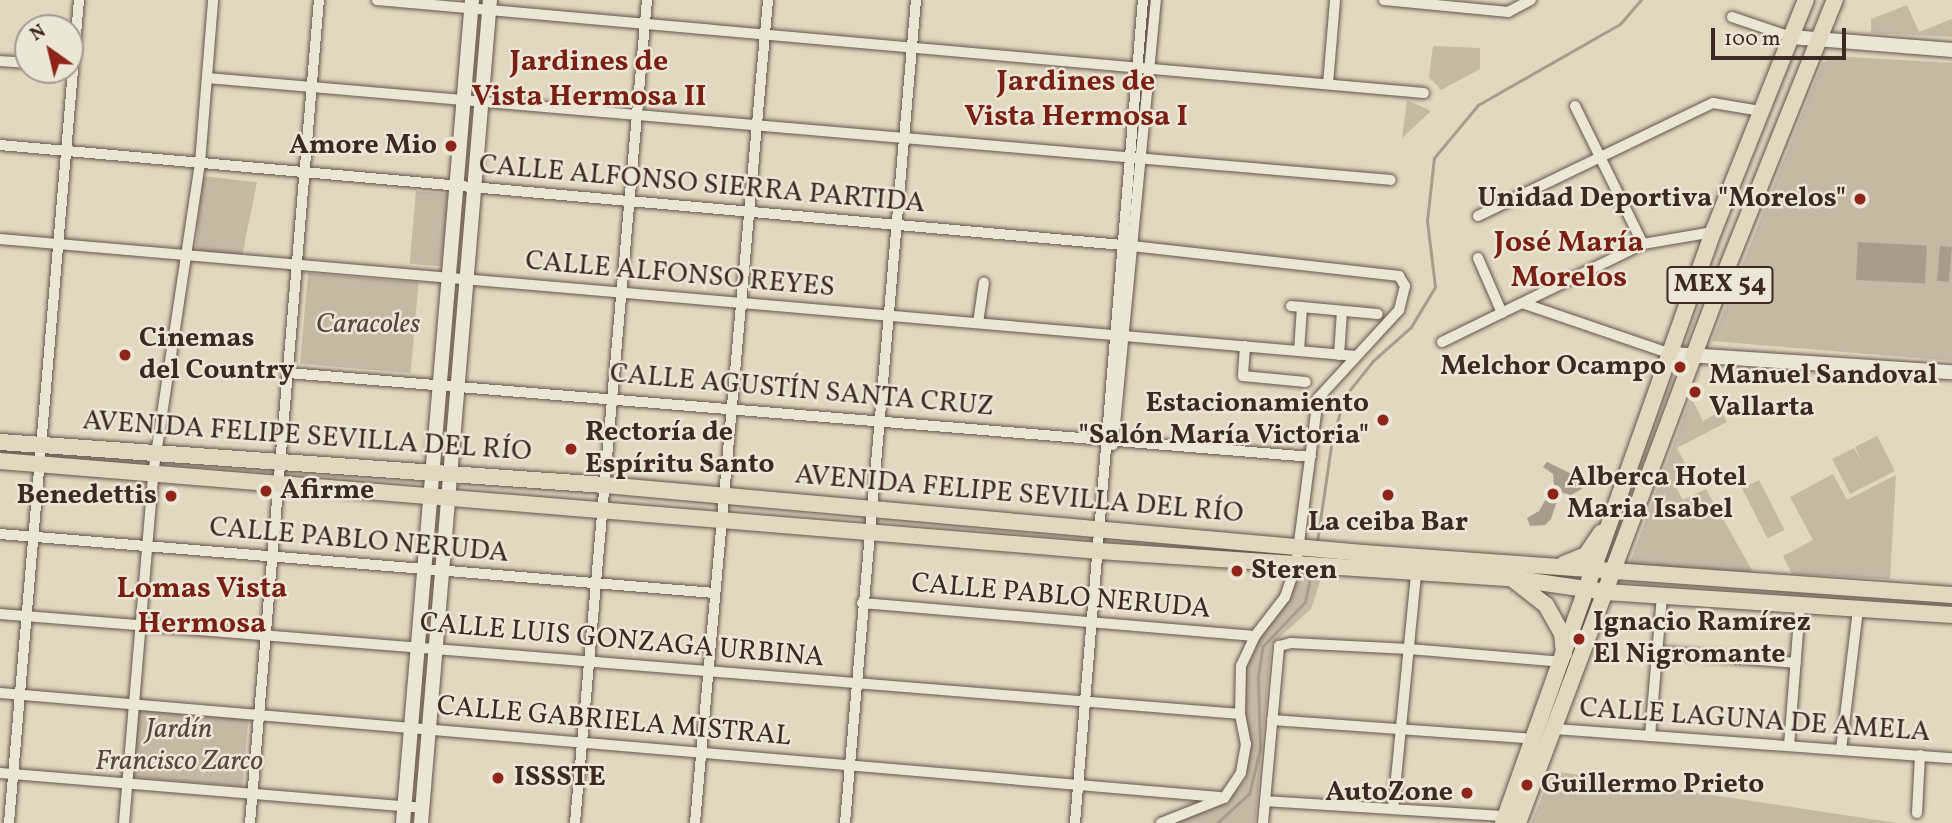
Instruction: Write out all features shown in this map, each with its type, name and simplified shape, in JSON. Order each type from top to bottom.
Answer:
[{"type":"main road","name":"MEX 54","points":[[1509,821],[1535,739],[1713,232],[1806,0]]},
{"type":"main road","name":"MEX 54","points":[[1509,821],[1555,729],[1693,355],[1835,0]]},
{"type":"main road","points":[[403,823],[471,4]]},
{"type":"main road","points":[[421,816],[490,5]]},
{"type":"main road","points":[[1791,37],[1952,50]]},
{"type":"main road","points":[[1730,191],[1754,200]]},
{"type":"main road","points":[[1671,354],[1952,372]]},
{"type":"main road","name":"AVENIDA FELIPE SEVILLA DEL RÍO","points":[[0,442],[605,485],[1101,527],[1326,550],[1561,565],[1613,572],[1944,595]]},
{"type":"main road","name":"AVENIDA FELIPE SEVILLA DEL RÍO","points":[[0,461],[602,508],[1099,551],[1416,574],[1510,578],[1606,592],[1952,615]]},
{"type":"main road","points":[[1561,565],[1576,562],[1595,546],[1621,497]]},
{"type":"main road","points":[[1510,578],[1546,605],[1562,634],[1564,660]]},
{"type":"main road","points":[[1782,603],[1783,584]]},
{"type":"main road","points":[[1586,650],[1606,614],[1642,594]]},
{"type":"main road","points":[[1934,614],[1944,595]]},
{"type":"street","points":[[124,823],[153,474],[200,163],[213,0]]},
{"type":"street","points":[[250,823],[319,0]]},
{"type":"street","points":[[377,0],[490,5],[645,24],[1424,93]]},
{"type":"street","points":[[575,823],[648,0]]},
{"type":"street","points":[[695,823],[768,0]]},
{"type":"street","points":[[845,823],[869,508],[916,0]]},
{"type":"street","points":[[1075,823],[1106,458],[1112,440],[1121,336],[1128,246],[1130,157],[1143,0]]},
{"type":"street","points":[[1128,246],[1142,158],[1156,0]]},
{"type":"street","points":[[1328,84],[1335,0]]},
{"type":"street","points":[[1384,0],[1508,12],[1531,0]]},
{"type":"street","points":[[1731,17],[1791,37]]},
{"type":"street","points":[[207,78],[1391,180]]},
{"type":"street","points":[[9,823],[70,84]]},
{"type":"street","points":[[1478,216],[1713,103],[1761,111]]},
{"type":"street","points":[[1575,106],[1643,244]]},
{"type":"street","name":"CALLE ALFONSO SIERRA PARTIDA","points":[[0,145],[1128,246],[1399,276],[1405,286],[1399,310],[1356,356]]},
{"type":"street","points":[[1442,342],[1643,244],[1713,232]]},
{"type":"street","name":"CALLE ALFONSO REYES","points":[[0,239],[1356,356]]},
{"type":"street","points":[[1478,258],[1502,313]]},
{"type":"street","points":[[978,323],[984,282]]},
{"type":"street","points":[[1522,303],[1671,354]]},
{"type":"street","points":[[1299,351],[1297,307],[1378,314]]},
{"type":"street","points":[[1339,355],[1342,311]]},
{"type":"street","points":[[1245,346],[1242,376],[1306,382]]},
{"type":"street","points":[[1161,823],[1224,798],[1241,773],[1246,744],[1240,714],[1241,666],[1255,636],[1285,597],[1300,566],[1318,398],[1356,356]]},
{"type":"street","name":"CALLE AGUSTÍN SANTA CRUZ","points":[[288,373],[458,384],[1311,457]]},
{"type":"street","name":"CALLE PABLO NERUDA","points":[[0,534],[714,593]]},
{"type":"street","points":[[1393,809],[1416,574]]},
{"type":"street","points":[[1650,736],[1662,595]]},
{"type":"street","name":"CALLE PABLO NERUDA","points":[[863,603],[1255,636]]},
{"type":"street","points":[[1789,746],[1800,605]]},
{"type":"street","points":[[1841,750],[1858,609]]},
{"type":"street","name":"CALLE LUIS GONZAGA URBINA","points":[[0,614],[1240,714]]},
{"type":"street","points":[[1263,823],[1279,646],[1291,643],[1564,660]]},
{"type":"street","points":[[1657,652],[1796,663]]},
{"type":"street","name":"CALLE GABRIELA MISTRAL","points":[[0,693],[1224,798]]},
{"type":"street","points":[[1272,720],[1535,739]]},
{"type":"street","name":"CALLE LAGUNA DE AMELA","points":[[1555,729],[1952,758]]},
{"type":"street","points":[[1917,813],[1920,755]]},
{"type":"street","points":[[0,774],[405,807],[421,816]]},
{"type":"street","points":[[1265,801],[1393,809],[1509,821]]},
{"type":"green space","points":[[1907,5],[1919,32],[1952,19],[1952,37],[1871,33],[1871,19]]},
{"type":"green space","points":[[1433,46],[1480,48],[1480,69],[1441,90],[1429,77]]},
{"type":"green space","name":"Unidad Deportiva \"Morelos\"","points":[[1833,56],[1952,63],[1952,361],[1712,341],[1822,64]]},
{"type":"green space","points":[[1407,100],[1431,111],[1402,138]]},
{"type":"green space","points":[[202,176],[257,182],[242,256],[200,252],[196,248]]},
{"type":"green space","points":[[416,191],[448,194],[442,267],[410,264]]},
{"type":"green space","name":"Caracoles","points":[[308,273],[419,283],[411,373],[300,364]]},
{"type":"green space","points":[[1691,397],[1703,421],[1721,411],[1727,422],[1677,448],[1691,475],[1674,484],[1683,500],[1706,489],[1753,572],[1629,565]]},
{"type":"green space","points":[[1877,436],[1895,471],[1850,494],[1832,459],[1854,448],[1862,462],[1855,447]]},
{"type":"green space","points":[[1833,474],[1847,500],[1896,475],[1890,579],[1792,574],[1783,556],[1813,540],[1790,497]]},
{"type":"green space","points":[[1759,480],[1784,530],[1767,539],[1742,489]]},
{"type":"green space","points":[[1298,572],[1323,573],[1311,609],[1271,645],[1255,823],[1174,823],[1227,801],[1245,780],[1250,744],[1245,710],[1246,666],[1259,638],[1290,599]]},
{"type":"green space","name":"Jardín Francisco Zarco","points":[[138,708],[249,718],[243,786],[132,777]]},
{"type":"green space","points":[[1553,771],[1897,823],[1531,823]]},
{"type":"shaded area","points":[[1858,242],[1927,246],[1925,284],[1856,280]]},
{"type":"shaded area","points":[[1940,246],[1952,247],[1949,282],[1937,281]]},
{"type":"shaded area","name":"Alberca Hotel Maria Isabel","points":[[1547,462],[1578,477],[1582,489],[1571,495],[1560,492],[1551,519],[1545,525],[1530,526],[1527,518],[1539,511],[1554,485],[1553,474],[1543,467]]},
{"type":"waterway","points":[[1317,542],[1332,439],[1345,396],[1373,361],[1411,327],[1435,287],[1427,221],[1434,158],[1478,105],[1620,24],[1641,0]]},
{"type":"waterway","points":[[1217,823],[1249,794],[1260,749],[1258,676],[1263,646],[1305,602],[1312,569]]},
{"type":"place","name":"Amore Mio","points":[[451,146]]},
{"type":"place","name":"Unidad Deportiva \"Morelos\"","points":[[1860,199]]},
{"type":"place","name":"Cinemas del Country","points":[[125,355]]},
{"type":"place","name":"Melchor Ocampo","points":[[1680,367]]},
{"type":"place","name":"Manuel Sandoval Vallarta","points":[[1695,392]]},
{"type":"place","name":"Estacionamiento \"Salón María Victoria\"","points":[[1383,420]]},
{"type":"place","name":"Rectoría de Espíritu Santo","points":[[571,449]]},
{"type":"place","name":"Afirme","points":[[266,491]]},
{"type":"place","name":"Alberca Hotel Maria Isabel","points":[[1553,494]]},
{"type":"place","name":"La ceiba Bar","points":[[1388,495]]},
{"type":"place","name":"Benedettis","points":[[171,496]]},
{"type":"place","name":"Steren","points":[[1237,571]]},
{"type":"place","name":"Ignacio Ramírez El Nigromante","points":[[1579,639]]},
{"type":"place","name":"ISSSTE","points":[[498,778]]},
{"type":"place","name":"Guillermo Prieto","points":[[1527,785]]},
{"type":"place","name":"AutoZone","points":[[1467,793]]},
{"type":"district","name":"Jardines de Vista Hermosa II","points":[[589,79]]},
{"type":"district","name":"Jardines de Vista Hermosa I","points":[[1076,99]]},
{"type":"district","name":"José María Morelos","points":[[1569,260]]},
{"type":"district","name":"Lomas Vista Hermosa","points":[[202,606]]}]
